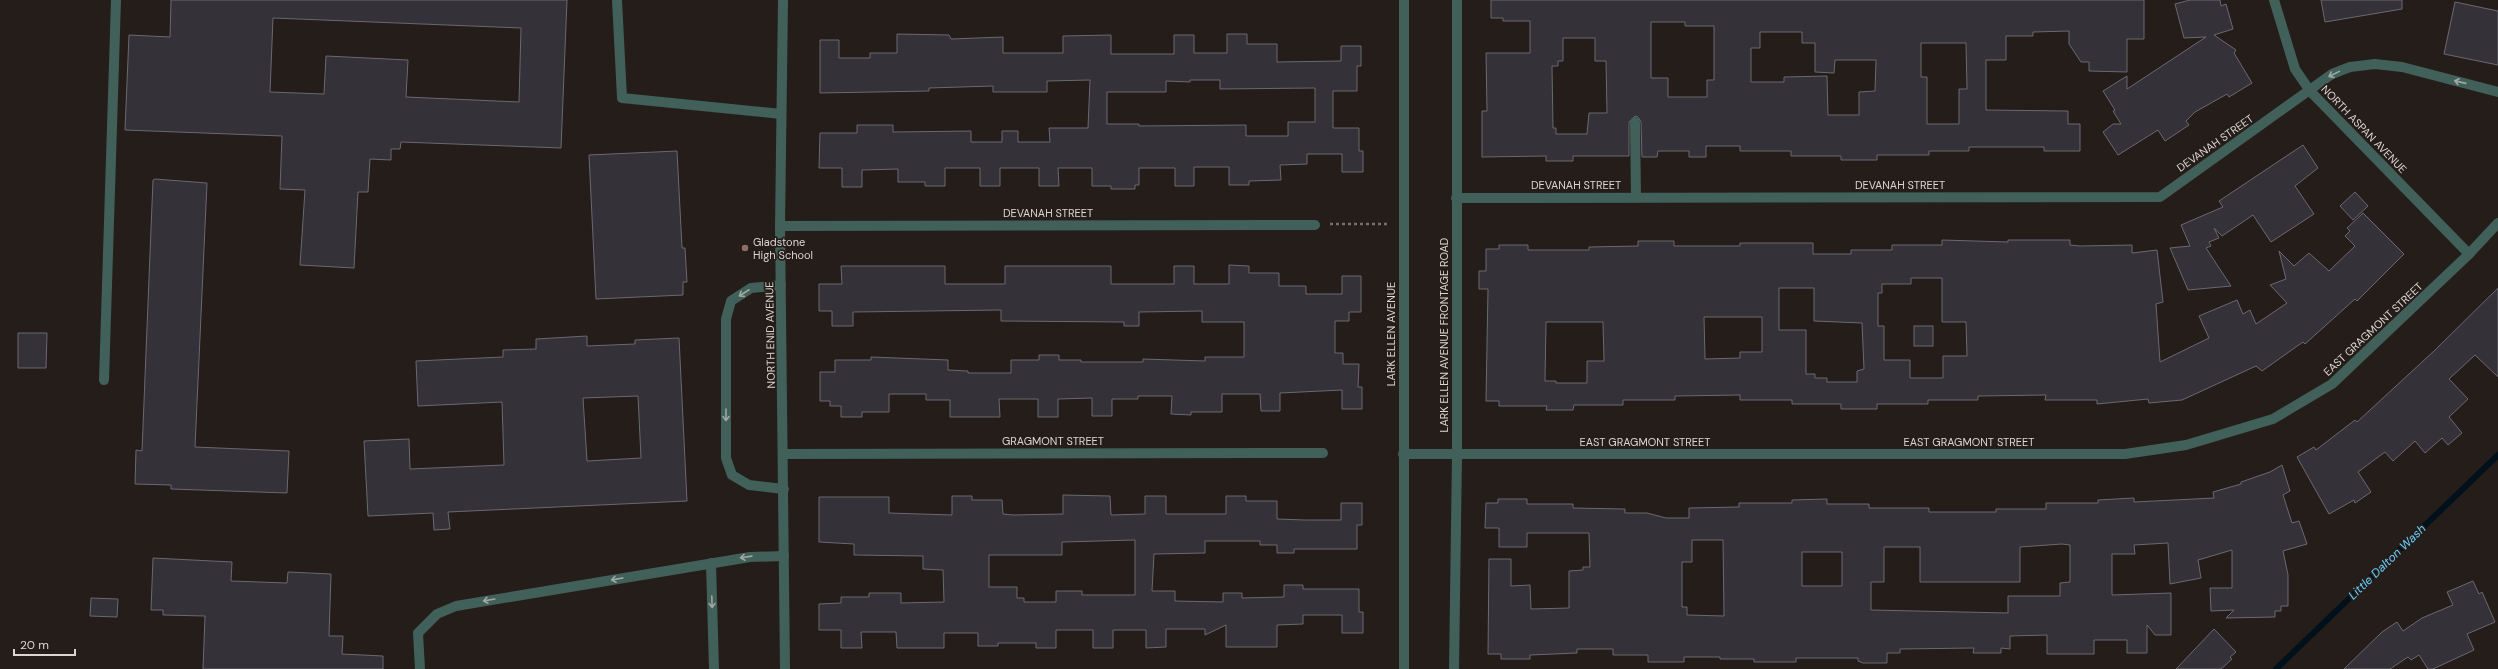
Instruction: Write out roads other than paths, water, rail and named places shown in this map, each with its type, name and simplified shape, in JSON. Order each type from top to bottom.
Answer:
[{"type":"street","points":[[104,380],[116,0]]},
{"type":"street","points":[[617,0],[622,98],[781,114]]},
{"type":"street","name":"NORTH ENID AVENUE","points":[[783,0],[780,226],[784,454],[785,669]]},
{"type":"street","name":"LARK ELLEN AVENUE","points":[[1404,0],[1404,669]]},
{"type":"street","name":"LARK ELLEN AVENUE FRONTAGE ROAD","points":[[1454,669],[1457,454],[1457,0]]},
{"type":"street","name":"NORTH ASPAN AVENUE","points":[[2274,0],[2295,69],[2310,91],[2470,254]]},
{"type":"street","name":"DEVANAH STREET","points":[[1456,198],[2160,197],[2332,74],[2350,67],[2374,64],[2402,67],[2498,92]]},
{"type":"street","points":[[1635,122],[1636,197]]},
{"type":"street","name":"EAST GRAGMONT STREET","points":[[1403,454],[2124,454],[2186,445],[2273,419],[2332,384],[2470,254],[2498,223]]},
{"type":"street","name":"DEVANAH STREET","points":[[780,226],[1315,224]]},
{"type":"street","points":[[781,285],[751,288],[731,301],[726,319],[726,458],[732,475],[749,485],[784,489]]},
{"type":"street","name":"GRAGMONT STREET","points":[[784,454],[1323,452]]},
{"type":"street","points":[[420,669],[418,633],[437,614],[456,606],[750,557],[784,556]]},
{"type":"street","points":[[711,563],[714,669]]},
{"type":"waterway","name":"Little Dalton Wash","points":[[2276,669],[2498,455]]},
{"type":"place","name":"Gladstone High School","points":[[745,248]]}]
